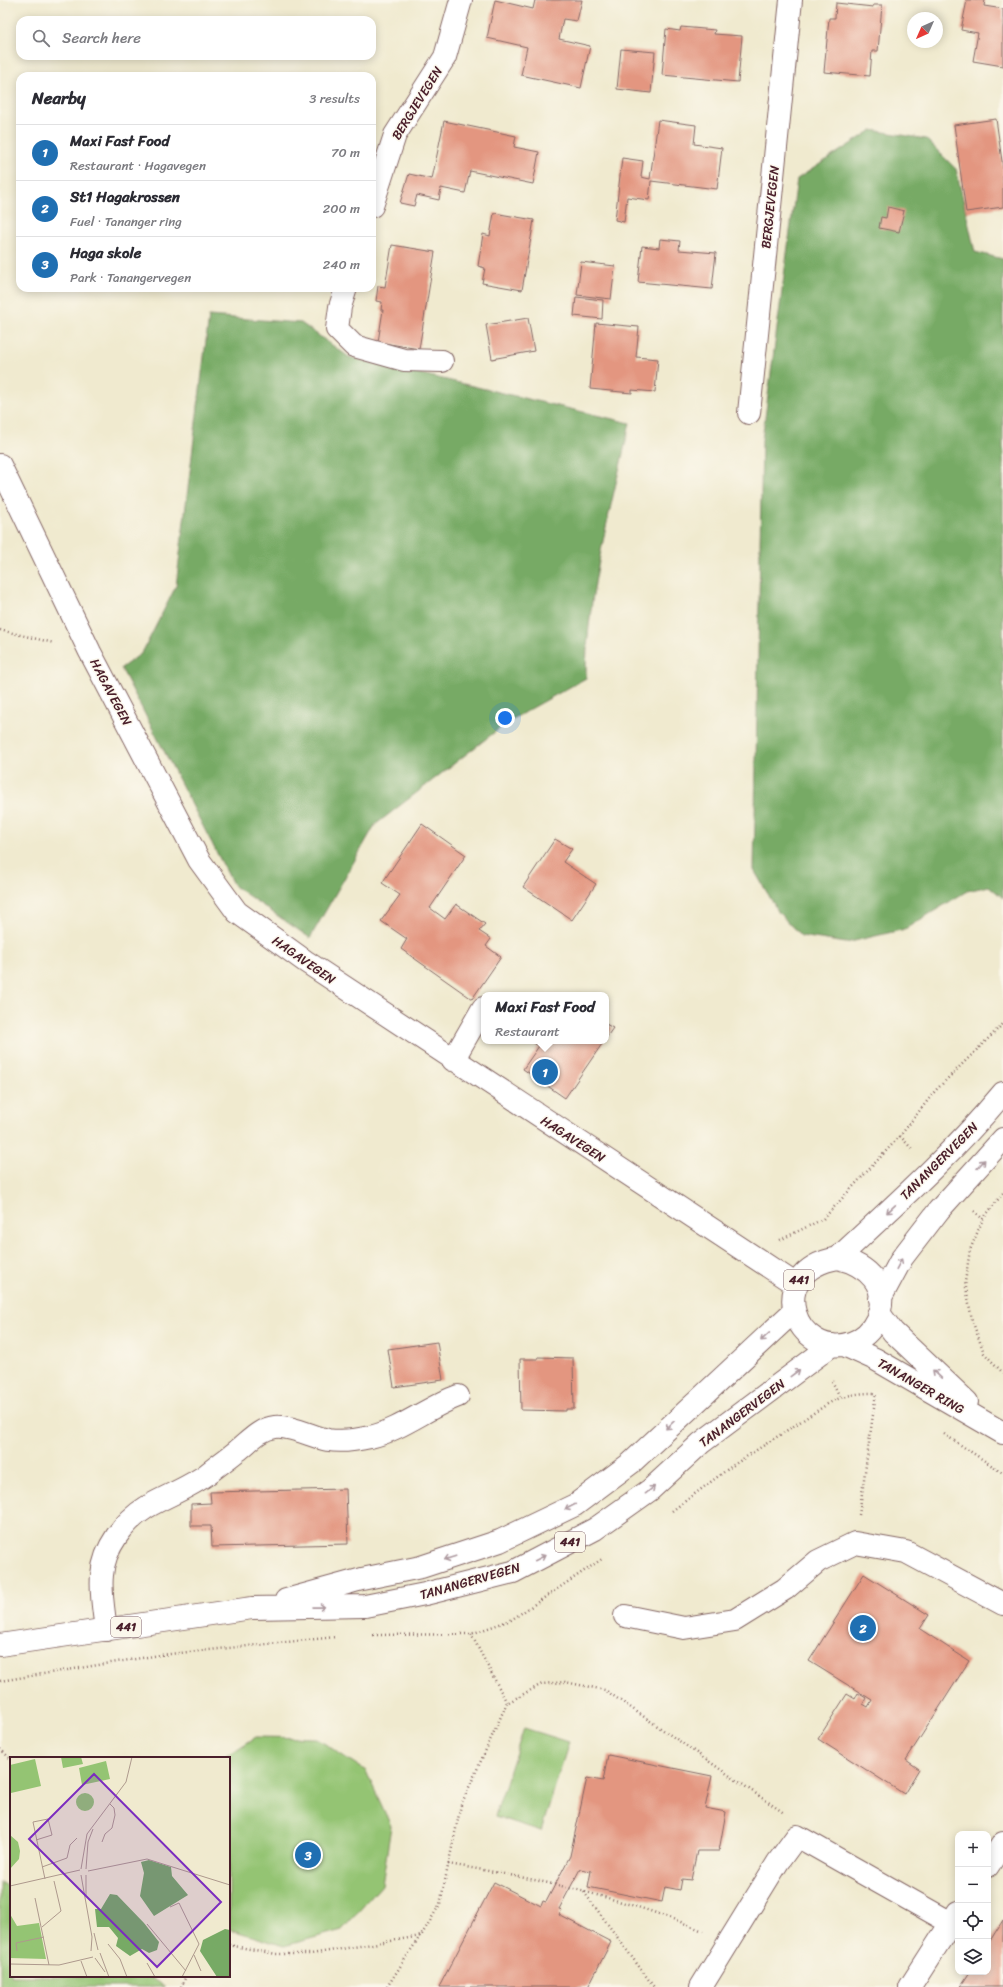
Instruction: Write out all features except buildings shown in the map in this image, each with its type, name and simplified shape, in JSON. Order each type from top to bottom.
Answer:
[{"type":"main road","name":"BERGJEVEGEN","points":[[376,194],[395,135],[445,57],[461,0]]},
{"type":"main road","name":"BERGJEVEGEN","points":[[749,413],[791,0]]},
{"type":"main road","points":[[345,292],[340,307],[337,329],[354,346],[404,360],[442,361]]},
{"type":"main road","name":"HAGAVEGEN","points":[[0,465],[90,652],[199,860],[237,912],[305,961],[453,1060],[796,1284]]},
{"type":"main road","points":[[453,1060],[481,1011]]},
{"type":"main road","name":"TANANGERVEGEN","points":[[838,1258],[919,1183],[978,1122],[1003,1093]]},
{"type":"main road","name":"441","points":[[838,1345],[856,1341],[866,1334],[874,1325],[880,1306],[902,1258],[939,1210],[1003,1139]]},
{"type":"main road","points":[[838,1258],[853,1262],[867,1270],[876,1283],[880,1306]]},
{"type":"main road","name":"441","points":[[794,1311],[796,1284],[812,1267],[821,1261],[838,1258]]},
{"type":"main road","name":"TANANGER RING","points":[[880,1306],[893,1332],[1000,1431]]},
{"type":"main road","points":[[794,1311],[801,1327],[815,1340],[838,1345]]},
{"type":"main road","name":"TANANGERVEGEN","points":[[0,1645],[252,1608],[362,1579],[421,1567],[500,1541],[575,1505],[631,1463],[794,1311]]},
{"type":"main road","name":"TANANGERVEGEN","points":[[252,1608],[365,1606],[426,1594],[513,1572],[608,1521],[650,1490],[701,1444],[838,1345]]},
{"type":"main road","name":"TANANGER RING","points":[[838,1345],[875,1359],[1000,1431]]},
{"type":"main road","points":[[106,1630],[102,1596],[103,1563],[120,1531],[132,1518],[146,1507],[202,1477],[239,1450],[251,1438],[269,1428],[286,1428],[329,1440],[350,1440],[371,1437],[389,1431],[438,1403],[458,1396]]},
{"type":"main road","points":[[625,1616],[684,1628],[735,1620],[785,1589],[818,1561],[855,1543],[906,1552],[1003,1604]]},
{"type":"main road","points":[[701,1987],[728,1942],[797,1836],[954,1918],[910,1987]]},
{"type":"main road","points":[[991,1861],[1003,1843]]},
{"type":"path","points":[[0,630],[90,652]]},
{"type":"path","points":[[756,1258],[773,1243],[823,1219],[900,1136],[934,1091],[1003,1024]]},
{"type":"path","points":[[900,1136],[914,1151]]},
{"type":"path","points":[[1003,1193],[983,1219],[970,1250],[965,1282],[972,1320],[984,1353],[1003,1374]]},
{"type":"path","points":[[855,1543],[876,1393]]},
{"type":"path","points":[[471,1634],[507,1703]]},
{"type":"path","points":[[387,1987],[440,1904],[461,1805],[507,1703],[542,1684],[565,1682],[605,1690],[783,1812],[797,1836]]},
{"type":"path","points":[[0,1749],[10,1758]]},
{"type":"path","points":[[448,1864],[583,1891],[682,1922],[728,1942]]},
{"type":"path","points":[[583,1891],[654,1987]]},
{"type":"path","points":[[230,1946],[276,1954],[311,1954],[420,1936]]},
{"type":"path","points":[[181,1987],[186,1977]]},
{"type":"green space","points":[[872,130],[926,139],[956,169],[975,252],[1003,259],[1003,898],[989,886],[967,891],[905,929],[846,943],[801,936],[779,913],[754,870],[762,440],[797,179]]},
{"type":"green space","points":[[209,316],[301,323],[349,357],[630,423],[608,517],[595,582],[587,647],[586,678],[509,721],[375,825],[310,938],[234,886],[121,668],[142,653],[176,586]]},
{"type":"green space","points":[[524,1728],[569,1742],[541,1831],[495,1816]]},
{"type":"green space","points":[[256,1737],[316,1738],[366,1771],[391,1826],[382,1885],[342,1930],[284,1946],[230,1929],[230,1757],[225,1757]]},
{"type":"green space","points":[[0,1882],[10,1888],[10,1977],[150,1977],[165,1987],[0,1987]]},
{"type":"place","name":"Maxi Fast Food","points":[[545,1072]]},
{"type":"place","name":"St1 Hagakrossen","points":[[863,1628]]},
{"type":"place","name":"Haga skole","points":[[308,1855]]}]
